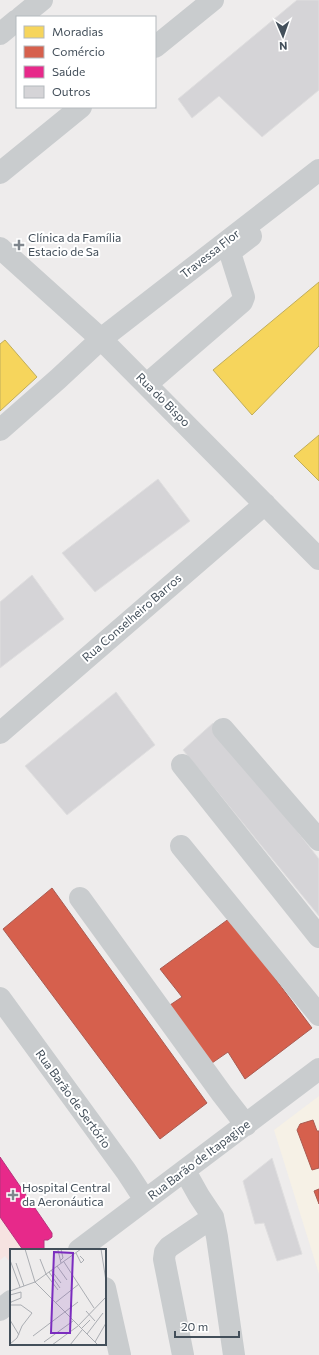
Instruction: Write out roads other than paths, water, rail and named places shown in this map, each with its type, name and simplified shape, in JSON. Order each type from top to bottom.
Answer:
[{"type":"street","points":[[22,16],[42,0]]},
{"type":"street","points":[[156,46],[213,0]]},
{"type":"street","points":[[0,34],[16,21]]},
{"type":"street","points":[[0,173],[80,108]]},
{"type":"street","name":"Travessa Flor","points":[[0,430],[58,379],[101,338],[319,170]]},
{"type":"street","points":[[147,384],[242,302],[244,297],[231,256],[234,249],[292,202]]},
{"type":"street","name":"Rua do Bispo","points":[[0,248],[101,338],[319,559]]},
{"type":"street","name":"Rua Conselheiro Barros","points":[[0,733],[264,504]]},
{"type":"street","points":[[223,729],[319,840]]},
{"type":"street","points":[[182,765],[319,936]]},
{"type":"street","points":[[180,846],[319,1015]]},
{"type":"street","points":[[80,898],[222,1094],[246,1124]]},
{"type":"street","name":"Rua Barão de Sertório","points":[[0,998],[126,1171],[145,1200]]},
{"type":"street","name":"Rua Barão de Itapagipe","points":[[88,1247],[145,1200],[319,1069]]},
{"type":"street","points":[[185,1171],[213,1217],[234,1355]]},
{"type":"street","points":[[183,1355],[164,1259],[165,1252],[169,1247],[213,1217]]},
{"type":"street","points":[[106,1292],[120,1355]]},
{"type":"street","points":[[0,1310],[10,1302]]},
{"type":"place","name":"Clínica da Família Estacio de Sa","points":[[19,245]]},
{"type":"place","name":"Hospital Central da Aeronáutica","points":[[13,1195]]}]
